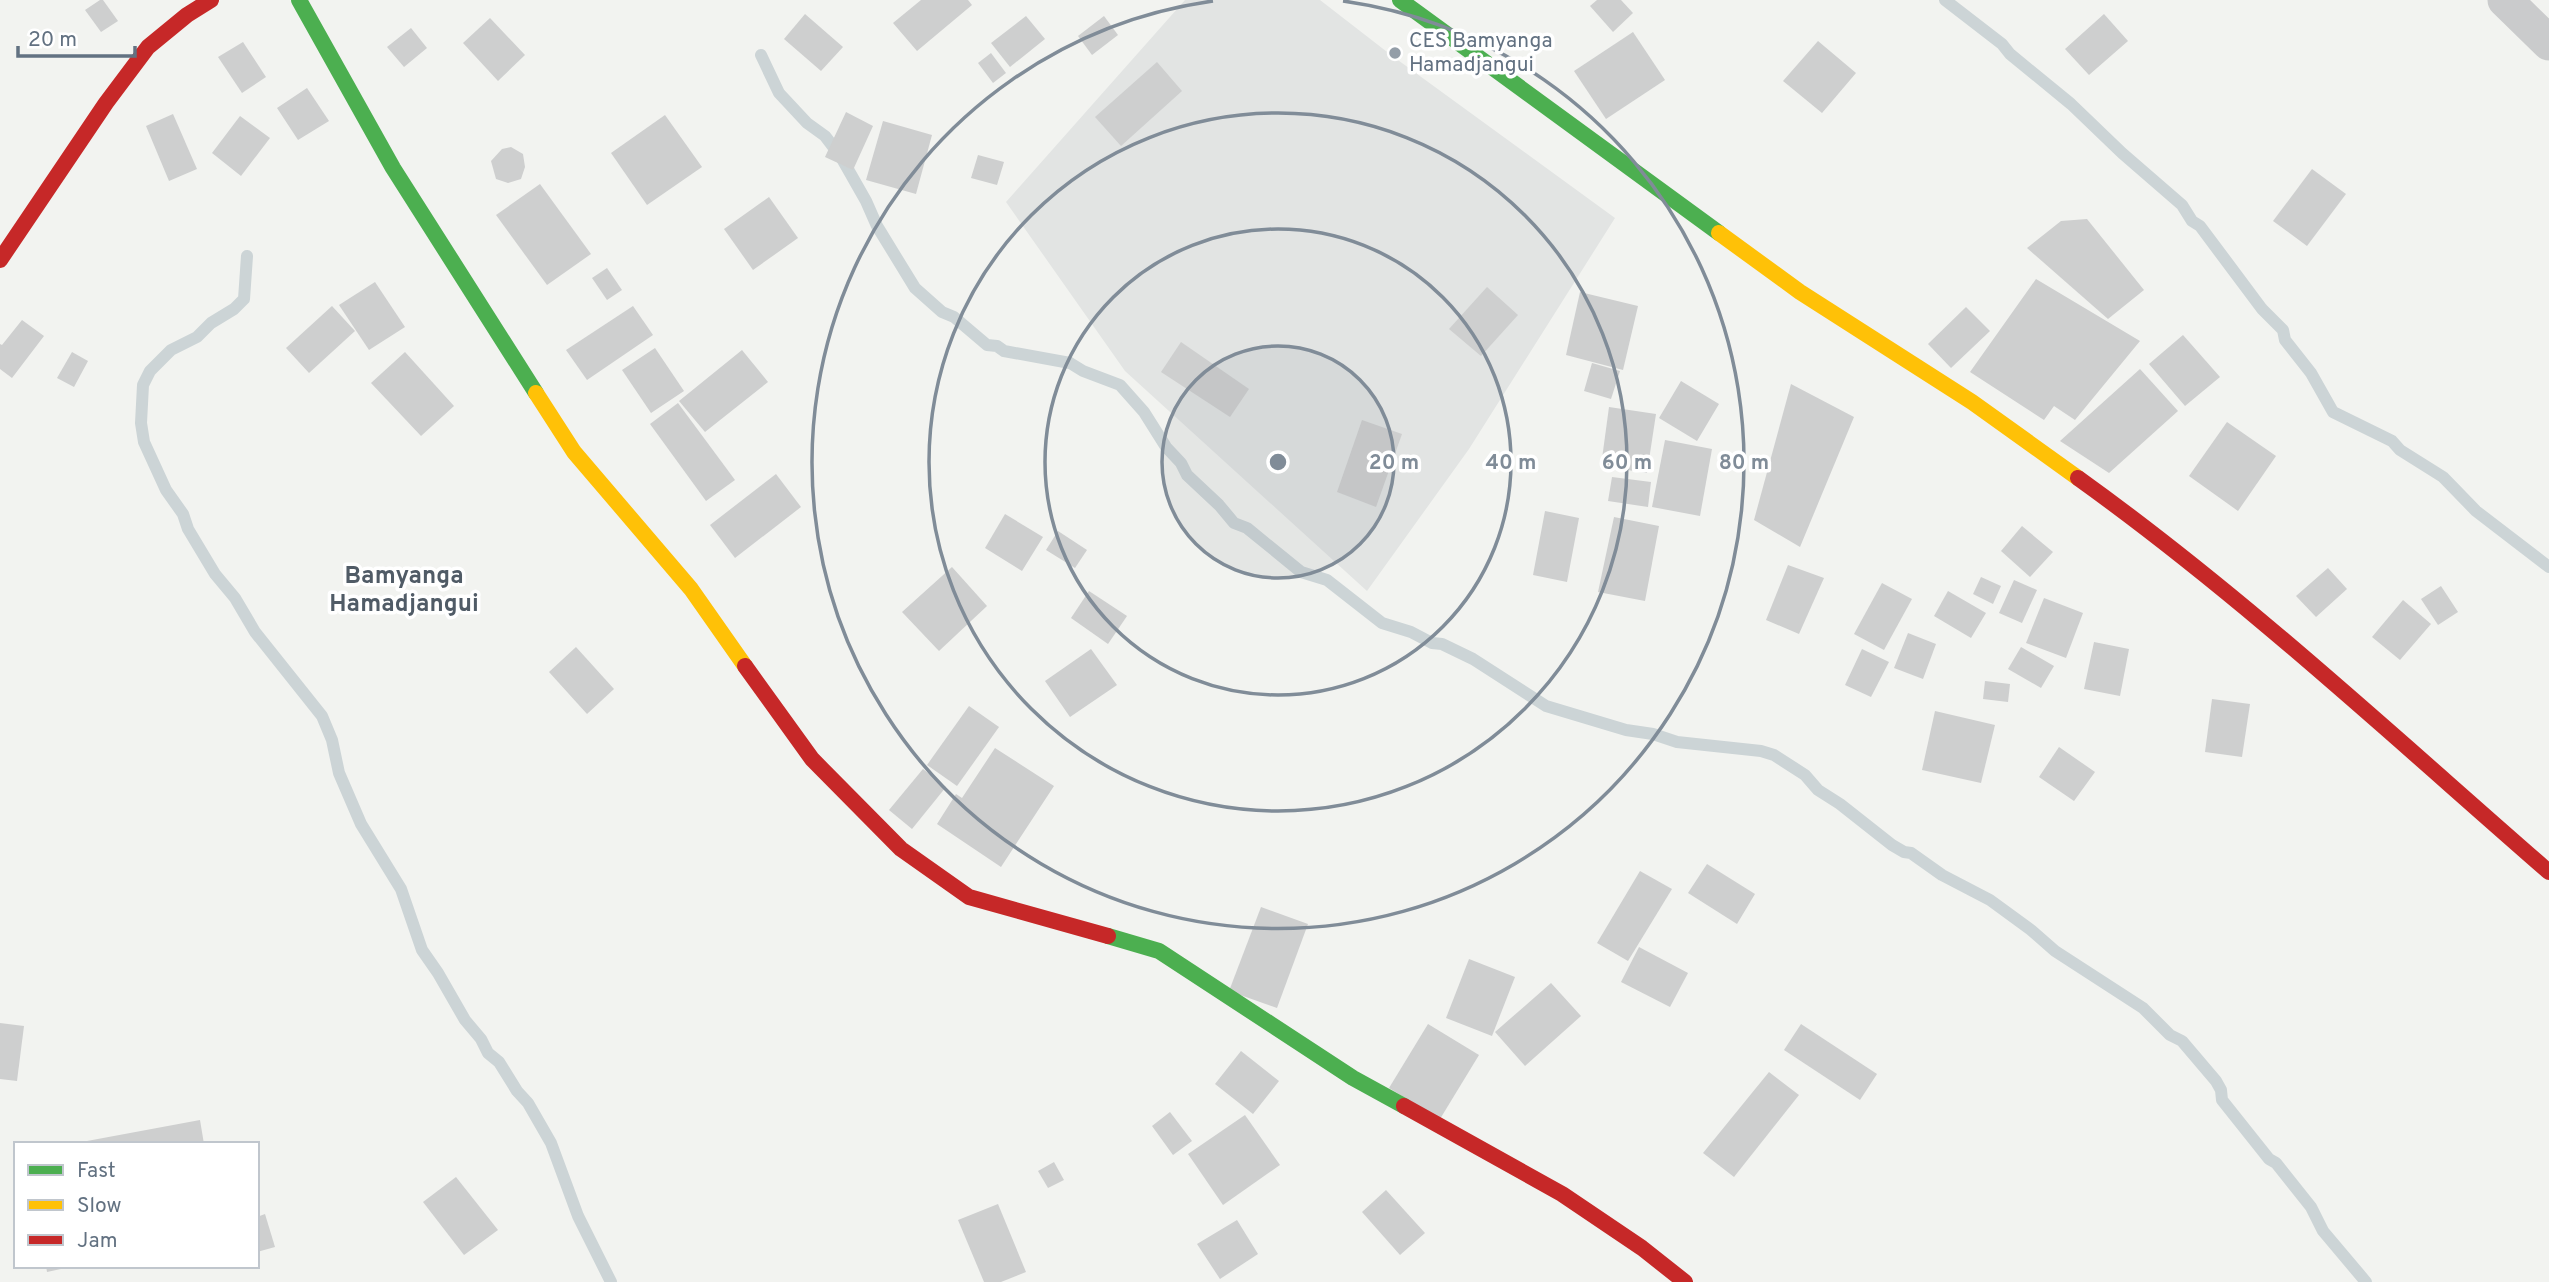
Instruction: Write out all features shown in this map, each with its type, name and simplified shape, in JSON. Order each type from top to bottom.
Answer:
[{"type":"street","points":[[0,260],[91,125],[148,47],[187,15],[211,0]]},
{"type":"street","points":[[299,0],[393,169],[574,452],[691,589],[811,759],[901,849],[969,897],[1159,951],[1353,1077],[1562,1194],[1642,1248],[1685,1282]]},
{"type":"street","points":[[1400,0],[1800,292],[1972,402],[2124,511],[2245,607],[2549,872]]},
{"type":"street","points":[[2505,0],[2549,43]]},
{"type":"shaded area","points":[[1185,0],[1320,0],[1615,218],[1469,449],[1367,591],[1125,371],[1006,202]]},
{"type":"building","points":[[103,0],[118,21],[101,32],[85,10]]},
{"type":"building","points":[[921,0],[968,0],[972,5],[917,51],[893,23]]},
{"type":"building","points":[[1597,0],[1621,0],[1633,13],[1613,32],[1590,6]]},
{"type":"building","points":[[805,14],[843,47],[821,71],[784,39]]},
{"type":"building","points":[[2104,14],[2128,41],[2089,75],[2065,49]]},
{"type":"building","points":[[1026,16],[1045,39],[1010,67],[991,43]]},
{"type":"building","points":[[1104,16],[1118,35],[1092,55],[1078,36]]},
{"type":"building","points":[[490,18],[525,55],[498,81],[463,43]]},
{"type":"building","points":[[411,28],[427,48],[404,67],[387,47]]},
{"type":"building","points":[[1633,32],[1665,80],[1606,119],[1574,71]]},
{"type":"building","points":[[1818,41],[1856,73],[1822,113],[1783,81]]},
{"type":"building","points":[[243,42],[266,77],[242,93],[218,57]]},
{"type":"building","points":[[991,53],[1006,73],[993,83],[978,63]]},
{"type":"building","points":[[1157,62],[1182,91],[1121,146],[1095,117]]},
{"type":"building","points":[[307,88],[329,121],[298,140],[277,108]]},
{"type":"building","points":[[846,112],[873,126],[853,170],[825,157]]},
{"type":"building","points":[[173,114],[197,169],[169,181],[146,126]]},
{"type":"building","points":[[665,115],[702,167],[647,205],[611,153]]},
{"type":"building","points":[[240,116],[270,138],[241,176],[212,153]]},
{"type":"building","points":[[883,121],[932,135],[916,194],[866,180]]},
{"type":"building","points":[[511,147],[523,154],[525,167],[521,179],[508,183],[496,179],[491,161],[502,149]]},
{"type":"building","points":[[978,155],[1004,162],[997,185],[971,178]]},
{"type":"building","points":[[2312,169],[2346,194],[2307,246],[2273,221]]},
{"type":"building","points":[[540,184],[591,254],[547,285],[496,215]]},
{"type":"building","points":[[769,197],[798,238],[753,270],[724,229]]},
{"type":"building","points":[[2087,219],[2144,290],[2108,319],[2027,248],[2061,221]]},
{"type":"building","points":[[607,268],[622,290],[607,300],[592,278]]},
{"type":"building","points":[[2036,279],[2140,341],[2075,420],[2054,406],[2044,420],[1970,372]]},
{"type":"building","points":[[375,282],[405,327],[369,350],[339,305]]},
{"type":"building","points":[[1487,287],[1518,315],[1481,356],[1449,329]]},
{"type":"building","points":[[1580,292],[1638,306],[1623,370],[1566,355]]},
{"type":"building","points":[[332,306],[355,331],[309,373],[286,348]]},
{"type":"building","points":[[633,306],[653,335],[587,380],[566,350]]},
{"type":"building","points":[[1966,307],[1990,331],[1951,368],[1928,344]]},
{"type":"building","points":[[22,320],[44,336],[12,378],[0,369],[0,344],[2,345]]},
{"type":"building","points":[[2183,335],[2220,377],[2185,406],[2149,364]]},
{"type":"building","points":[[1181,342],[1249,389],[1230,417],[1161,372]]},
{"type":"building","points":[[655,348],[684,391],[651,413],[622,370]]},
{"type":"building","points":[[742,350],[768,382],[705,432],[679,401]]},
{"type":"building","points":[[72,352],[88,361],[74,387],[57,378]]},
{"type":"building","points":[[405,352],[454,406],[421,436],[371,383]]},
{"type":"building","points":[[1592,363],[1620,371],[1611,399],[1584,391]]},
{"type":"building","points":[[2140,369],[2178,411],[2109,473],[2060,441]]},
{"type":"building","points":[[1681,381],[1719,404],[1697,441],[1659,418]]},
{"type":"building","points":[[1791,384],[1854,417],[1800,547],[1754,520]]},
{"type":"building","points":[[678,403],[735,480],[706,501],[650,424]]},
{"type":"building","points":[[1609,407],[1656,414],[1647,473],[1601,466]]},
{"type":"building","points":[[1362,420],[1402,434],[1376,507],[1337,492]]},
{"type":"building","points":[[2227,422],[2276,456],[2238,511],[2189,476]]},
{"type":"building","points":[[1665,440],[1712,449],[1700,516],[1652,507]]},
{"type":"building","points":[[776,474],[801,507],[735,558],[710,525]]},
{"type":"building","points":[[1612,477],[1651,482],[1648,507],[1608,501]]},
{"type":"building","points":[[1545,511],[1579,518],[1567,582],[1533,575]]},
{"type":"building","points":[[1005,514],[1043,537],[1022,571],[985,548]]},
{"type":"building","points":[[1614,517],[1659,526],[1645,601],[1598,592]]},
{"type":"building","points":[[2022,526],[2053,552],[2030,577],[2001,551]]},
{"type":"building","points":[[1058,531],[1087,550],[1075,568],[1046,550]]},
{"type":"building","points":[[1788,565],[1824,578],[1799,634],[1766,620]]},
{"type":"building","points":[[952,567],[987,606],[939,651],[902,612]]},
{"type":"building","points":[[2328,568],[2347,589],[2316,617],[2296,596]]},
{"type":"building","points":[[1981,577],[2001,586],[1993,604],[1973,594]]},
{"type":"building","points":[[2014,580],[2037,590],[2022,623],[1999,613]]},
{"type":"building","points":[[1882,583],[1912,599],[1884,650],[1854,634]]},
{"type":"building","points":[[2441,586],[2458,612],[2438,625],[2421,599]]},
{"type":"building","points":[[1089,591],[1127,616],[1108,644],[1071,618]]},
{"type":"building","points":[[1948,591],[1986,613],[1971,638],[1934,616]]},
{"type":"building","points":[[2044,598],[2083,613],[2066,658],[2026,643]]},
{"type":"building","points":[[2403,600],[2431,624],[2400,660],[2372,637]]},
{"type":"building","points":[[1908,633],[1936,644],[1923,679],[1894,668]]},
{"type":"building","points":[[2094,642],[2129,649],[2120,696],[2084,689]]},
{"type":"building","points":[[576,647],[614,689],[587,714],[549,672]]},
{"type":"building","points":[[2021,647],[2054,666],[2041,688],[2008,669]]},
{"type":"building","points":[[1091,649],[1117,685],[1070,717],[1045,681]]},
{"type":"building","points":[[1862,649],[1889,662],[1871,697],[1845,685]]},
{"type":"building","points":[[1985,681],[2010,684],[2008,702],[1983,699]]},
{"type":"building","points":[[2212,699],[2250,704],[2242,757],[2205,752]]},
{"type":"building","points":[[969,706],[999,727],[957,786],[927,765]]},
{"type":"building","points":[[1935,711],[1995,725],[1981,783],[1922,770]]},
{"type":"building","points":[[2059,747],[2095,772],[2074,801],[2039,777]]},
{"type":"building","points":[[995,748],[1054,786],[1001,867],[937,824],[956,794],[962,798]]},
{"type":"building","points":[[923,769],[946,787],[912,829],[889,810]]},
{"type":"building","points":[[1707,864],[1755,894],[1737,924],[1688,893]]},
{"type":"building","points":[[1640,871],[1672,889],[1628,961],[1597,943]]},
{"type":"building","points":[[1261,907],[1308,924],[1277,1008],[1229,991]]},
{"type":"building","points":[[1639,947],[1688,973],[1670,1007],[1621,982]]},
{"type":"building","points":[[1469,959],[1515,977],[1492,1036],[1446,1018]]},
{"type":"building","points":[[1551,983],[1581,1016],[1525,1066],[1495,1032]]},
{"type":"building","points":[[0,1023],[24,1026],[17,1081],[0,1079]]},
{"type":"building","points":[[1428,1024],[1479,1055],[1440,1119],[1389,1088]]},
{"type":"building","points":[[1801,1024],[1877,1074],[1860,1100],[1784,1050]]},
{"type":"building","points":[[1241,1051],[1279,1081],[1253,1114],[1215,1084]]},
{"type":"building","points":[[1769,1072],[1799,1095],[1734,1177],[1703,1153]]},
{"type":"building","points":[[1170,1112],[1192,1141],[1173,1155],[1152,1126]]},
{"type":"building","points":[[1245,1115],[1280,1165],[1223,1205],[1188,1154]]},
{"type":"building","points":[[200,1120],[204,1142],[87,1142]]},
{"type":"building","points":[[1054,1162],[1064,1180],[1048,1188],[1038,1171]]},
{"type":"building","points":[[456,1177],[498,1230],[464,1255],[423,1202]]},
{"type":"building","points":[[1386,1190],[1425,1233],[1400,1255],[1362,1212]]},
{"type":"building","points":[[998,1204],[1026,1272],[1001,1282],[984,1282],[958,1220]]},
{"type":"building","points":[[265,1214],[275,1247],[259,1251],[259,1216]]},
{"type":"building","points":[[1237,1220],[1258,1254],[1220,1279],[1197,1244]]},
{"type":"building","points":[[46,1268],[65,1268],[47,1272]]},
{"type":"waterway","points":[[1945,0],[2002,44],[2010,54],[2071,104],[2182,205],[2262,309],[2283,330],[2285,340],[2311,373],[2333,412],[2392,441],[2400,450],[2443,477],[2476,511],[2549,567]]},
{"type":"waterway","points":[[761,55],[779,93],[807,123],[825,136],[841,157],[877,226],[915,288],[942,312],[954,317],[987,345],[997,346],[1004,351],[1070,363],[1120,385],[1144,412],[1187,475],[1234,523],[1247,528],[1301,572],[1327,580],[1382,623],[1411,632],[1432,643],[1442,644],[1473,659],[1546,706],[1677,742],[1761,751],[1774,755],[1805,775],[1818,790],[1892,845],[1911,853],[1942,875],[1990,900],[2055,951],[2143,1008],[2170,1035],[2182,1041],[2216,1081],[2222,1100],[2311,1207],[2323,1231],[2366,1282]]},
{"type":"waterway","points":[[247,256],[244,299],[197,337],[171,350],[150,371],[143,385],[141,423],[144,442],[166,490],[183,514],[188,529],[215,574],[235,598],[255,632],[322,716],[332,740],[339,773],[361,824],[401,889],[422,950],[465,1020],[528,1103],[551,1143],[578,1216],[611,1282]]},
{"type":"traffic: fast","points":[[299,0],[393,168],[536,393]]},
{"type":"traffic: fast","points":[[1400,0],[1719,233]]},
{"type":"traffic: fast","points":[[1108,936],[1159,951],[1353,1078],[1404,1106]]},
{"type":"traffic: slow","points":[[1719,233],[1800,292],[1972,402],[2078,478]]},
{"type":"traffic: slow","points":[[536,393],[574,452],[691,589],[745,666]]},
{"type":"traffic: jam","points":[[0,260],[106,103],[148,47],[187,15],[211,0]]},
{"type":"traffic: jam","points":[[2078,478],[2200,571],[2259,620],[2549,872]]},
{"type":"traffic: jam","points":[[745,666],[812,759],[901,849],[969,897],[1108,936]]},
{"type":"traffic: jam","points":[[1404,1106],[1562,1194],[1642,1248],[1685,1282]]},
{"type":"place","name":"CES Bamyanga Hamadjangui","points":[[1395,53]]},
{"type":"district","name":"Bamyanga Hamadjangui","points":[[404,591]]}]
